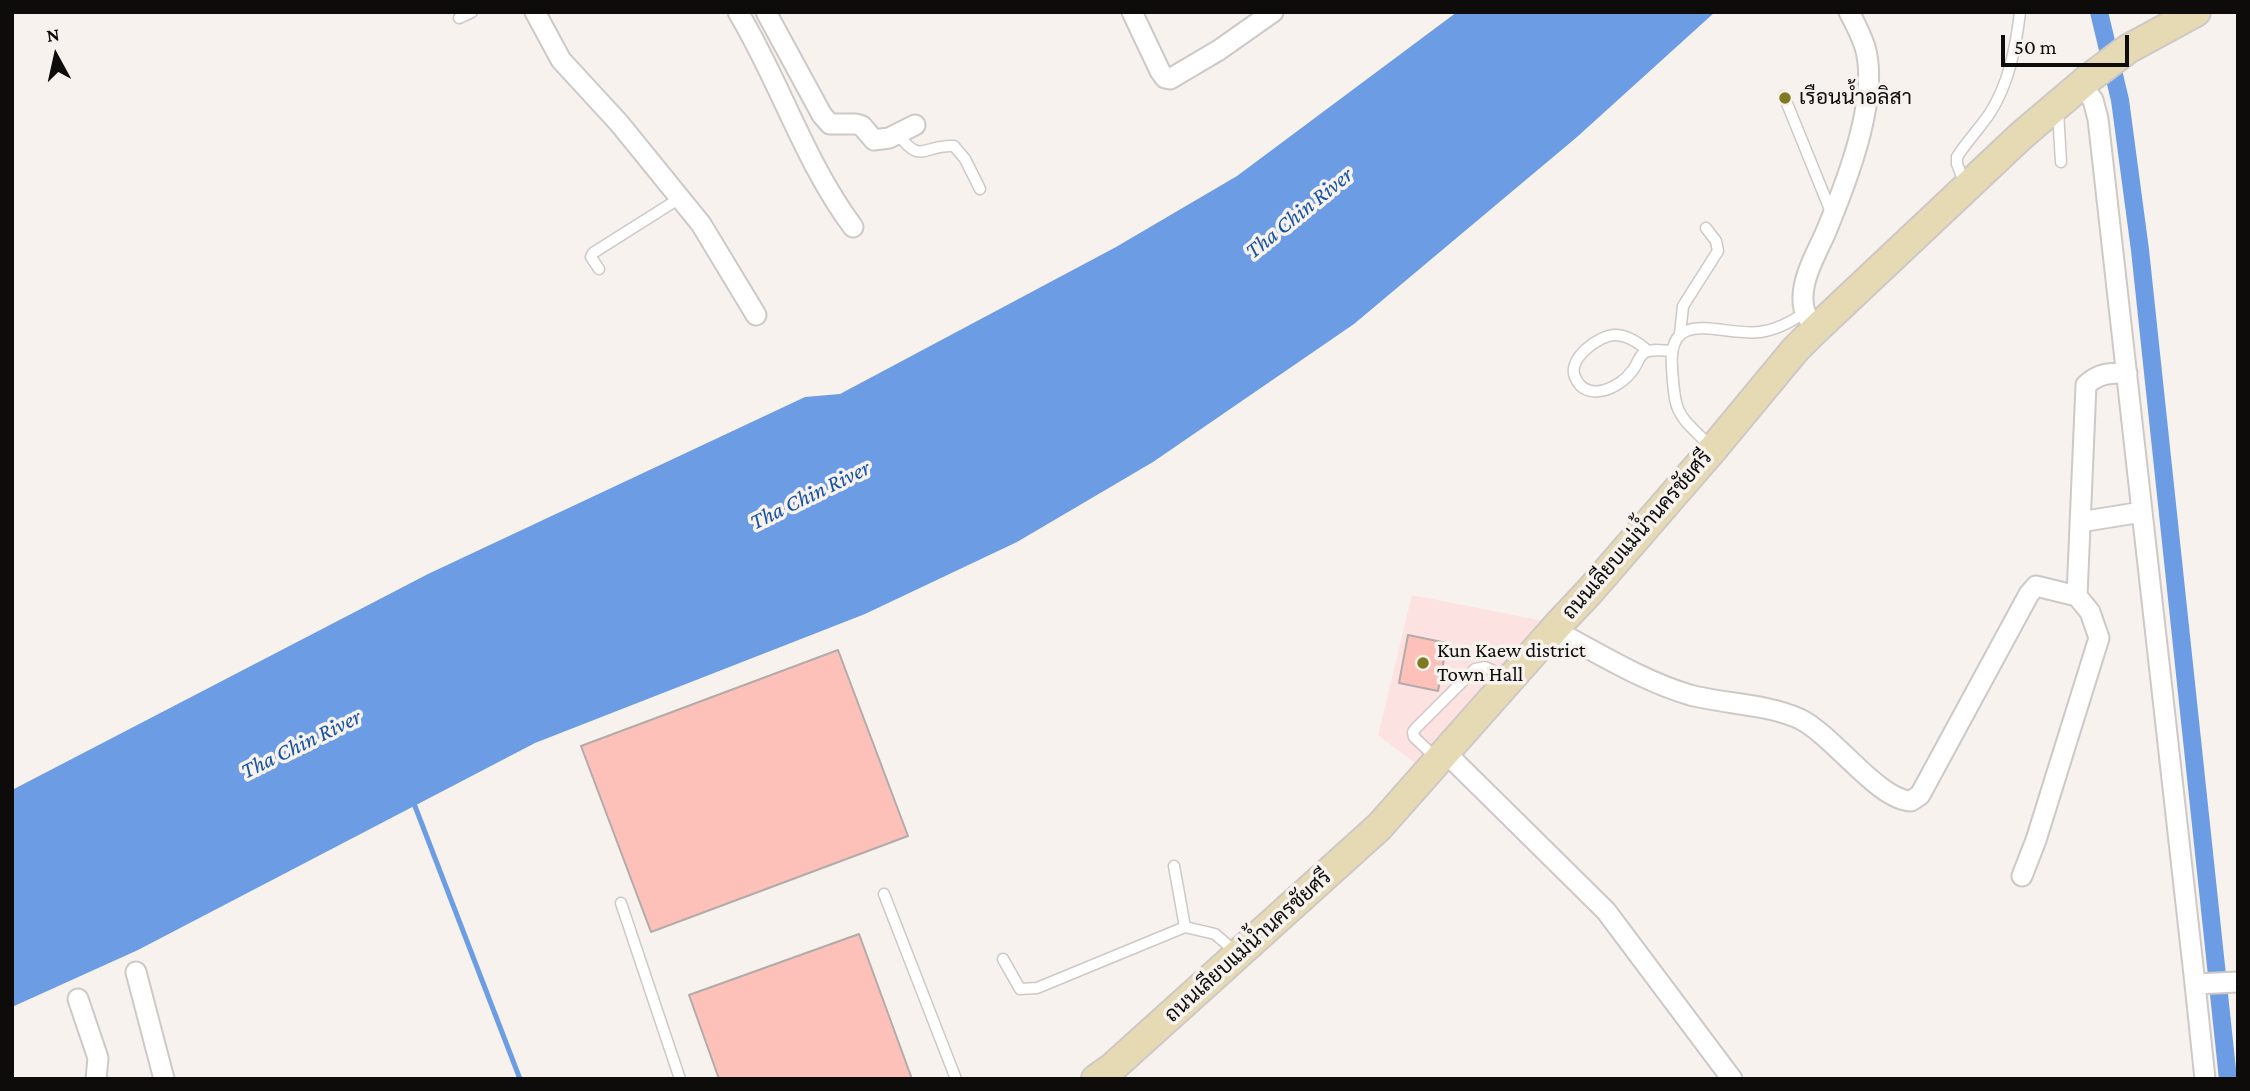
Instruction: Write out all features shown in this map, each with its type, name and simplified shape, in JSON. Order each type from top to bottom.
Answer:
[{"type":"main road","name":"ถนนเลียบแม่น้ำนครชัยศรี","points":[[1096,1079],[1239,955],[1379,827],[1713,449],[1795,349],[1810,321],[2085,81],[2129,49],[2196,12]]},
{"type":"street","points":[[535,12],[561,60],[620,122],[708,234],[756,315]]},
{"type":"street","points":[[738,12],[788,110],[808,156],[853,227]]},
{"type":"street","points":[[766,12],[816,105],[830,124],[862,126],[874,140],[889,138],[907,130]]},
{"type":"street","points":[[1132,12],[1160,71],[1165,78],[1170,79],[1219,50],[1273,12]]},
{"type":"street","points":[[1810,321],[1802,298],[1806,279],[1847,179],[1865,106],[1868,66],[1865,48],[1849,12]]},
{"type":"street","points":[[2085,81],[2098,119],[2197,983],[2205,1079]]},
{"type":"street","points":[[2077,596],[2086,385],[2102,374],[2127,373]]},
{"type":"street","points":[[2080,523],[2142,512]]},
{"type":"street","points":[[1554,629],[1677,690],[1799,719],[1818,731],[1892,797],[1911,801],[1920,796],[2029,594],[2036,586],[2077,596],[2091,612],[2099,638],[2036,840],[2022,876]]},
{"type":"street","points":[[1442,757],[1606,911],[1732,1079]]},
{"type":"street","points":[[136,972],[164,1079]]},
{"type":"street","points":[[2197,983],[2238,982]]},
{"type":"street","points":[[78,999],[98,1058],[96,1079]]},
{"type":"lane","points":[[459,18],[472,12]]},
{"type":"lane","points":[[1966,187],[1957,158],[1990,112],[2005,85],[2017,38],[2020,12]]},
{"type":"lane","points":[[1784,96],[1833,215]]},
{"type":"lane","points":[[2058,104],[2060,162]]},
{"type":"lane","points":[[907,130],[907,147],[913,151],[954,146],[965,159],[980,189]]},
{"type":"lane","points":[[599,269],[591,257],[593,253],[680,198]]},
{"type":"lane","points":[[1706,228],[1716,241],[1718,251],[1683,306],[1680,334],[1671,351],[1673,399],[1679,415],[1713,449]]},
{"type":"lane","points":[[1680,334],[1707,327],[1759,332],[1792,322],[1810,321]]},
{"type":"lane","points":[[1648,351],[1640,343],[1627,337],[1607,336],[1580,357],[1573,366],[1574,377],[1582,387],[1592,392],[1605,391],[1632,372],[1648,351],[1671,351]]},
{"type":"lane","points":[[1442,757],[1414,737],[1416,728],[1475,669],[1485,667],[1512,679]]},
{"type":"lane","points":[[1174,866],[1185,927]]},
{"type":"lane","points":[[884,894],[956,1079]]},
{"type":"lane","points":[[621,903],[680,1079]]},
{"type":"lane","points":[[1003,959],[1020,989],[1037,988],[1185,927],[1215,934],[1239,955]]},
{"type":"shaded area","points":[[1412,595],[1544,621],[1420,767],[1378,735]]},
{"type":"water","name":"Tha Chin River","points":[[1457,12],[1715,12],[1577,137],[1354,324],[1153,462],[1017,542],[865,614],[535,743],[138,950],[12,1007],[12,790],[428,574],[805,397],[840,394],[1116,247],[1237,176]]},
{"type":"building","name":"Kun Kaew district Town Hall","points":[[1408,635],[1447,643],[1438,691],[1399,683]]},
{"type":"building","points":[[838,650],[908,836],[651,932],[581,746]]},
{"type":"building","points":[[859,934],[912,1079],[719,1079],[689,995]]},
{"type":"waterway","points":[[2099,12],[2120,100],[2140,250],[2228,1079]]},
{"type":"waterway","points":[[413,801],[520,1079]]},
{"type":"place","name":"เรือนน้ำอลิสา","points":[[1785,98]]},
{"type":"place","name":"Kun Kaew district Town Hall","points":[[1423,663]]}]
